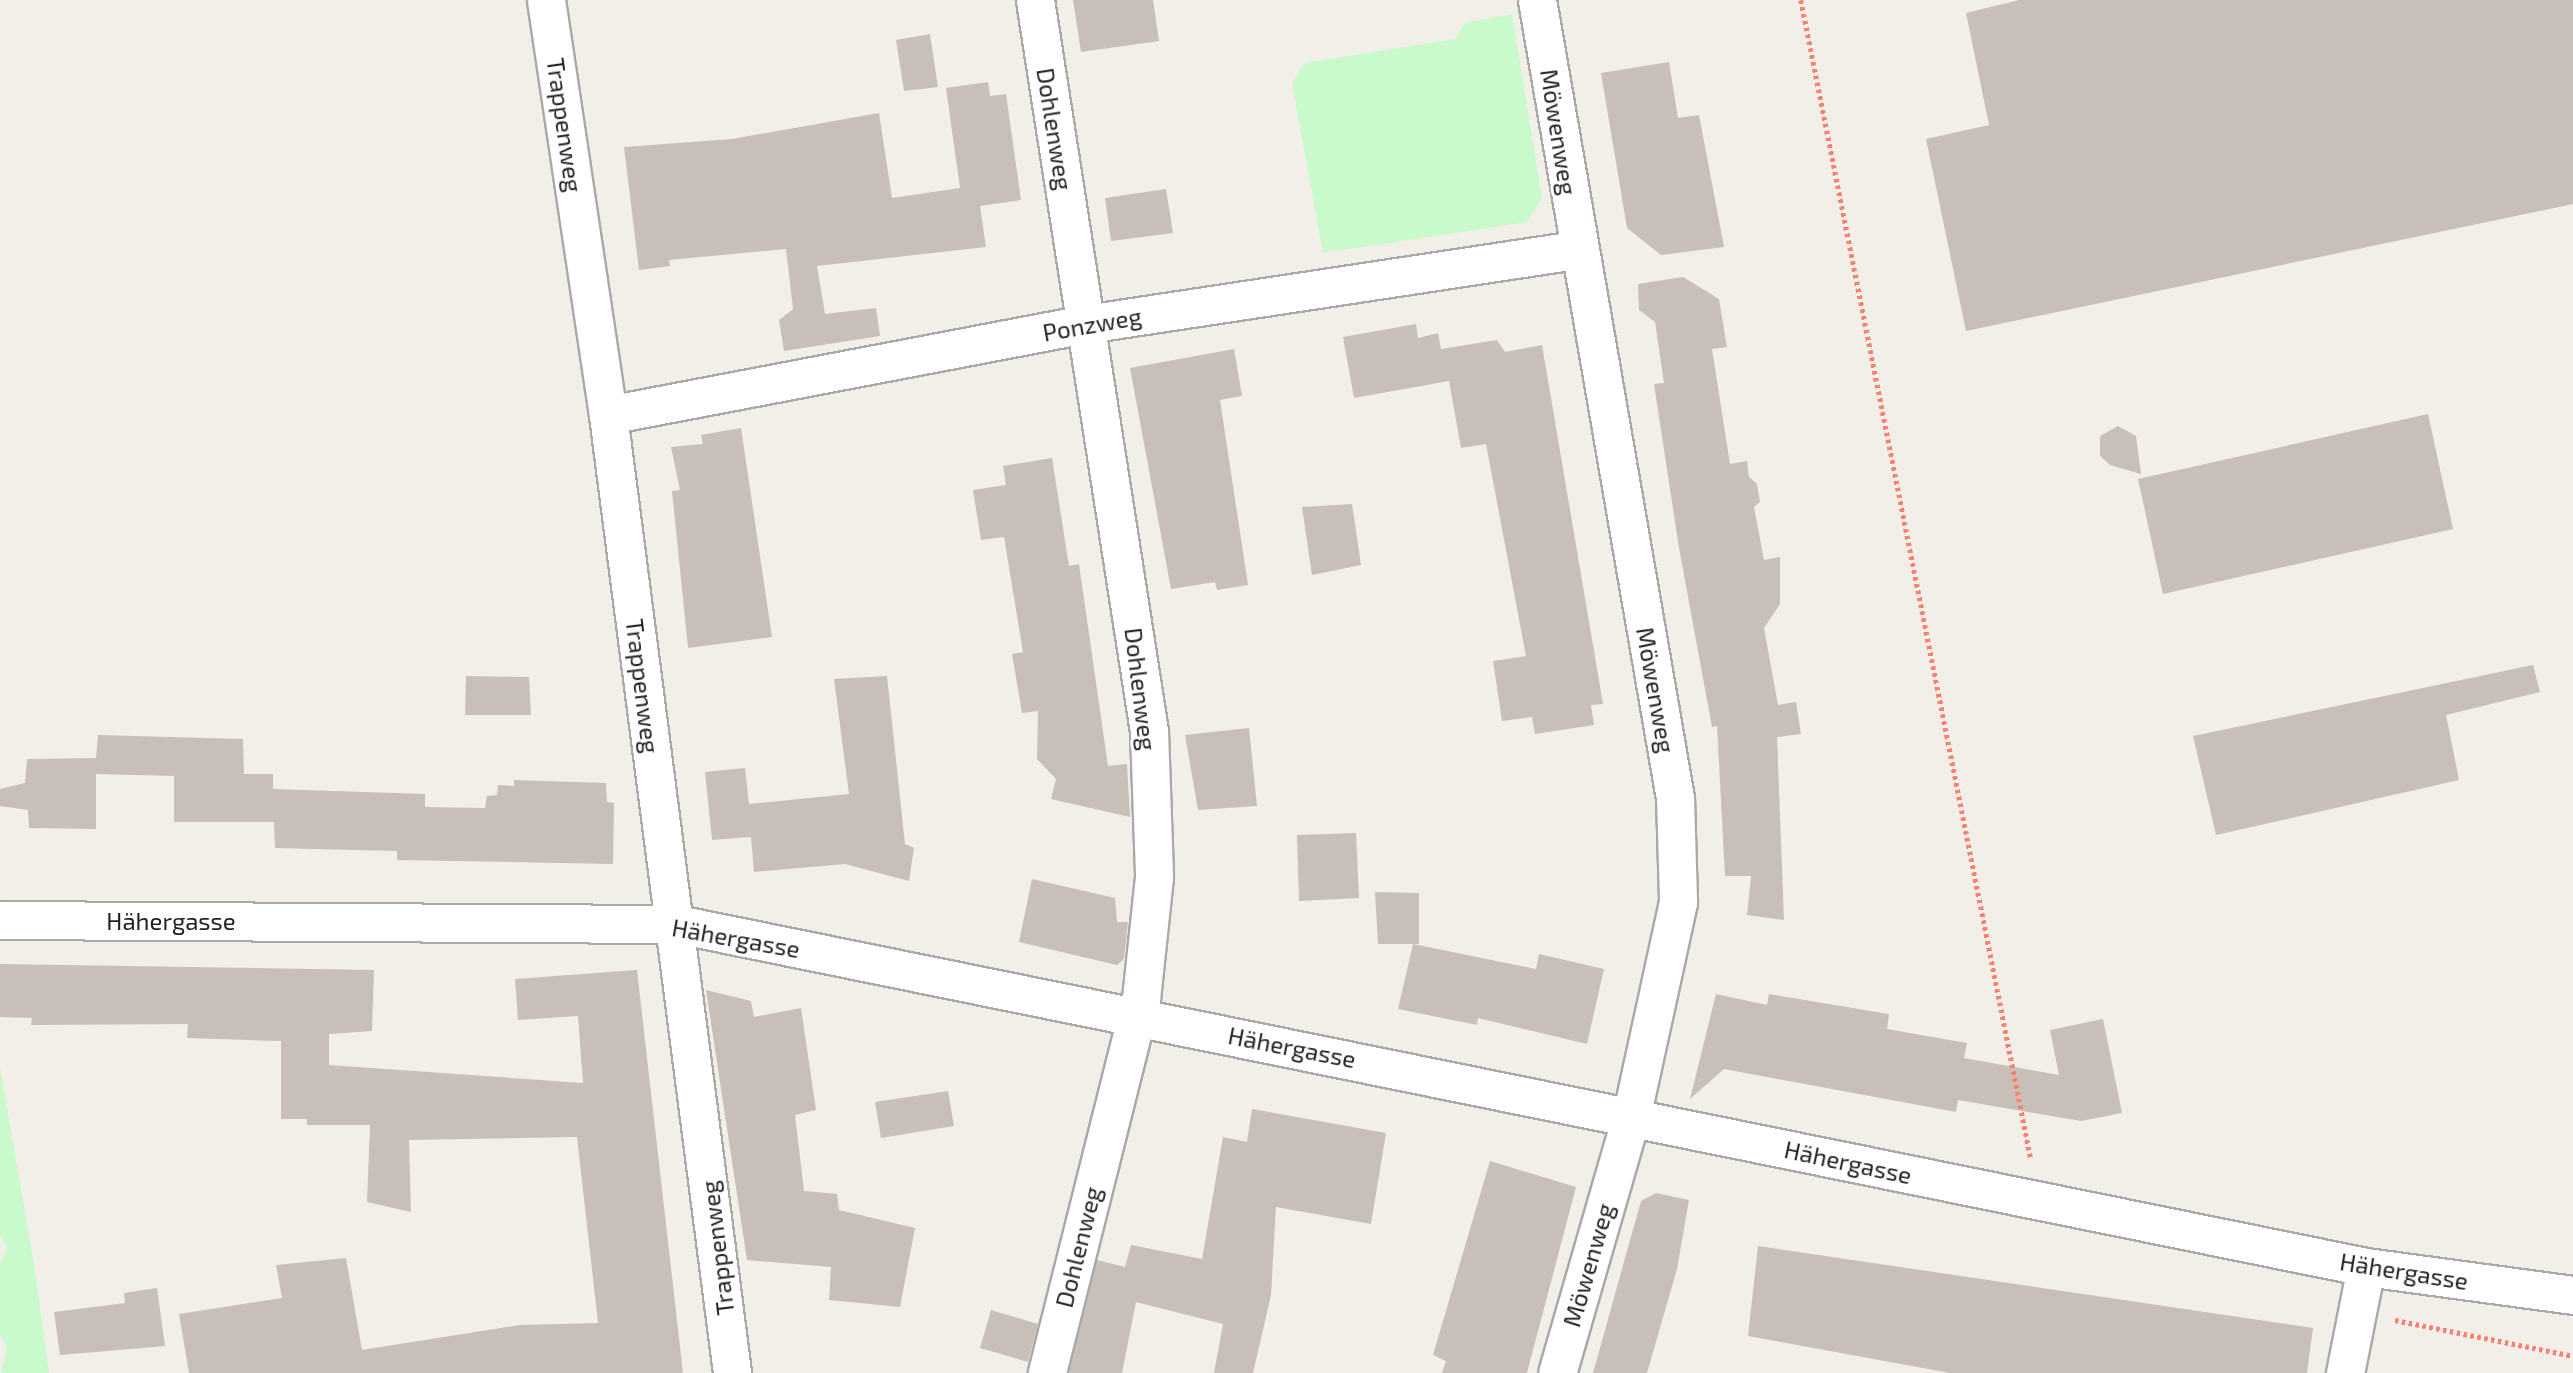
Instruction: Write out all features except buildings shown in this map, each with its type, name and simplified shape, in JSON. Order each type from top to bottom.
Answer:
[{"type":"street","name":"Trappenweg","points":[[547,0],[608,415],[677,924],[732,1373]]},
{"type":"street","name":"Dohlenweg","points":[[1035,0],[1149,731],[1154,877],[1136,1017],[1047,1373]]},
{"type":"street","name":"Möwenweg","points":[[1537,0],[1578,250],[1675,798],[1678,902],[1631,1117],[1557,1373]]},
{"type":"street","name":"Ponzweg","points":[[608,415],[1086,324],[1578,250]]},
{"type":"street","name":"Hähergasse","points":[[0,920],[677,924],[2366,1267],[2573,1295]]},
{"type":"street","points":[[2345,1373],[2366,1267]]},
{"type":"path","points":[[1801,0],[2038,1201]]},
{"type":"path","points":[[2383,1320],[2573,1356]]},
{"type":"green space","points":[[1512,14],[1542,198],[1527,222],[1323,253],[1292,83],[1304,63],[1456,39],[1464,23]]},
{"type":"green space","points":[[0,1067],[34,1264],[49,1373],[1,1373],[7,1347],[0,1334],[0,1265],[7,1248],[0,1235]]}]
